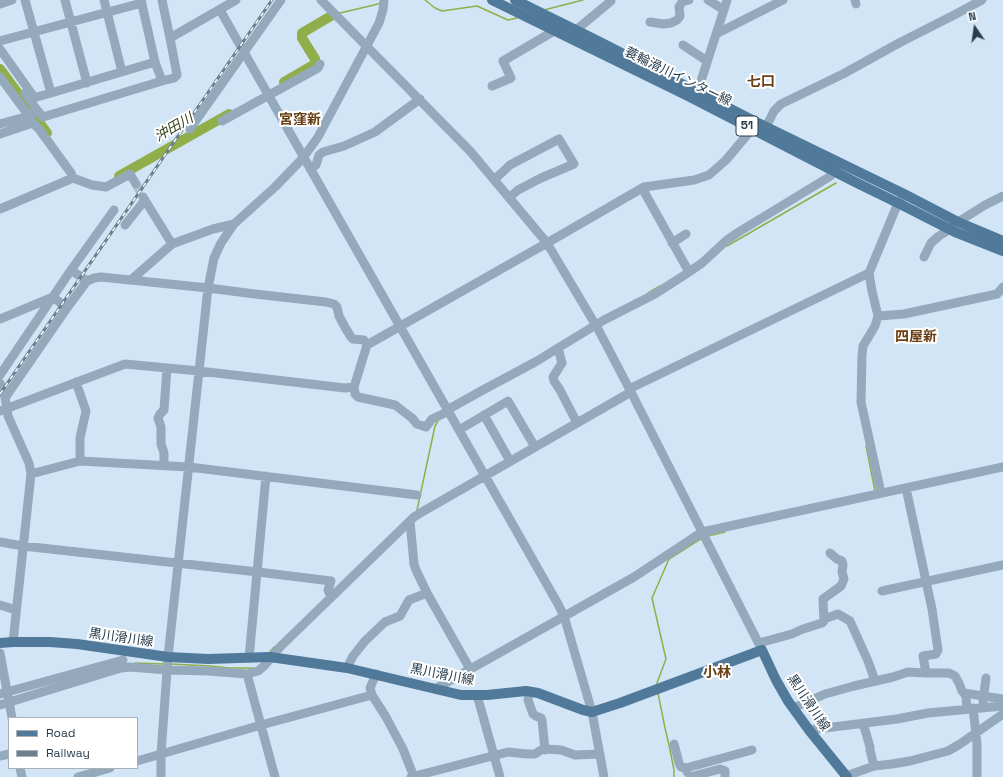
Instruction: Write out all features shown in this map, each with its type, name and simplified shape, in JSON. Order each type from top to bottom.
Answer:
[{"type":"main road","name":"蓑輪滑川インター線","points":[[492,0],[688,96],[754,125],[766,127],[958,222],[1003,241]]},
{"type":"main road","name":"蓑輪滑川インター線","points":[[515,0],[696,92],[835,172],[950,229],[1003,251]]},
{"type":"main road","name":"黒川滑川線","points":[[0,643],[50,642],[77,644],[168,657],[208,659],[270,657],[347,668],[461,695],[487,695],[511,692],[538,693],[592,712]]},
{"type":"main road","name":"黒川滑川線","points":[[761,647],[776,680],[788,701],[846,776]]},
{"type":"main road","points":[[592,712],[620,703],[761,647]]},
{"type":"street","points":[[0,4],[12,0]]},
{"type":"street","points":[[25,0],[51,93]]},
{"type":"street","points":[[65,0],[86,83]]},
{"type":"street","points":[[104,0],[122,72]]},
{"type":"street","points":[[0,58],[43,117],[174,78],[177,75],[162,0]]},
{"type":"street","points":[[170,38],[236,0]]},
{"type":"street","points":[[190,130],[281,0]]},
{"type":"street","points":[[321,0],[470,151],[547,243],[595,325],[630,391],[761,647],[803,629],[822,623],[824,619],[838,614],[850,621],[868,661],[874,681]]},
{"type":"street","points":[[650,22],[663,24],[671,23],[677,20],[680,16],[679,7],[682,2],[690,0]]},
{"type":"street","points":[[708,0],[724,10]]},
{"type":"street","points":[[696,92],[727,0]]},
{"type":"street","points":[[716,34],[783,0]]},
{"type":"street","points":[[766,127],[774,111],[781,104],[842,74],[982,0]]},
{"type":"street","points":[[0,41],[107,12],[141,1],[155,62],[162,81]]},
{"type":"street","points":[[576,30],[611,1]]},
{"type":"street","points":[[162,777],[161,754],[168,657],[208,288],[214,258],[221,243],[234,224],[275,187],[303,158],[318,137],[380,24],[384,3]]},
{"type":"street","points":[[220,10],[558,604],[564,616],[592,712],[604,777]]},
{"type":"street","points":[[492,86],[511,78],[502,61],[554,31],[561,23]]},
{"type":"street","points":[[683,45],[707,61]]},
{"type":"street","points":[[0,49],[34,97],[155,62]]},
{"type":"street","points":[[222,121],[318,68],[320,64]]},
{"type":"street","points":[[0,77],[72,173],[73,178]]},
{"type":"street","points":[[310,169],[316,165],[319,155],[323,152],[344,146],[375,132],[420,99]]},
{"type":"street","points":[[0,134],[6,125],[31,120],[37,110]]},
{"type":"street","points":[[754,125],[726,160],[709,175],[694,180],[644,187],[367,344],[354,387],[355,394],[358,397],[395,405],[412,418],[417,424],[426,427],[432,419],[447,410],[537,361],[595,325],[654,294],[683,276],[737,233],[835,172]]},
{"type":"street","points":[[494,180],[510,165],[559,139],[574,164],[518,190],[509,198]]},
{"type":"street","points":[[0,209],[73,178],[92,185],[106,187],[130,174],[136,184]]},
{"type":"street","points":[[642,188],[689,272]]},
{"type":"street","points":[[881,493],[861,402],[862,355],[863,346],[875,326],[878,316],[872,291],[870,273],[898,203],[904,194]]},
{"type":"street","points":[[924,257],[931,243],[939,236],[958,222],[1003,196]]},
{"type":"street","points":[[125,226],[144,199],[172,244]]},
{"type":"street","points":[[0,375],[71,270],[114,210]]},
{"type":"street","points":[[131,280],[172,244],[213,229],[234,224]]},
{"type":"street","points":[[672,243],[686,234]]},
{"type":"street","points":[[71,270],[87,281]]},
{"type":"street","points":[[4,703],[121,668],[130,667],[247,674],[258,671],[264,666],[280,646],[410,521],[422,512],[630,391],[870,273]]},
{"type":"street","points":[[5,398],[87,281],[94,278],[101,277],[208,288],[331,303],[337,307],[339,316],[351,337],[353,339],[364,340],[367,344]]},
{"type":"street","points":[[878,316],[904,314],[997,294],[1003,287]]},
{"type":"street","points":[[53,297],[67,308]]},
{"type":"street","points":[[0,319],[53,297]]},
{"type":"street","points":[[558,348],[562,363],[553,377],[554,382],[560,390],[577,423]]},
{"type":"street","points":[[4,410],[125,364],[199,370],[345,388],[354,387]]},
{"type":"street","points":[[164,466],[164,453],[161,444],[161,427],[158,418],[164,410],[167,368]]},
{"type":"street","points":[[76,382],[86,411],[80,438],[80,461]]},
{"type":"street","points":[[0,383],[5,398],[4,410],[29,463],[31,474],[13,642]]},
{"type":"street","points":[[459,430],[508,401],[535,447]]},
{"type":"street","points":[[484,415],[510,461]]},
{"type":"street","points":[[31,474],[80,461],[189,467],[417,495]]},
{"type":"street","points":[[435,689],[634,577],[702,532],[1003,467]]},
{"type":"street","points":[[249,658],[266,476]]},
{"type":"street","points":[[906,488],[927,581],[938,650],[936,654],[923,656],[926,673]]},
{"type":"street","points":[[410,521],[414,564],[426,593],[470,669]]},
{"type":"street","points":[[0,542],[23,546],[331,581],[328,590],[331,597]]},
{"type":"street","points":[[824,619],[823,599],[841,586],[844,579],[842,572],[842,561],[830,553]]},
{"type":"street","points":[[882,591],[1003,565]]},
{"type":"street","points":[[347,668],[353,656],[365,641],[385,622],[400,616],[409,600],[426,593]]},
{"type":"street","points":[[0,605],[16,610]]},
{"type":"street","points":[[0,653],[4,703],[11,717]]},
{"type":"street","points":[[3,693],[122,660]]},
{"type":"street","points":[[793,708],[825,694],[908,672],[948,673],[955,676],[962,691],[974,708],[977,744],[977,777]]},
{"type":"street","points":[[247,674],[275,777]]},
{"type":"street","points":[[376,674],[370,688],[372,695],[386,716],[403,749],[413,777],[508,752],[535,754],[541,750],[561,750],[575,755],[600,754]]},
{"type":"street","points":[[974,708],[984,696],[986,678]]},
{"type":"street","points":[[529,692],[528,700],[533,714],[542,720],[545,750]]},
{"type":"street","points":[[964,693],[1003,699]]},
{"type":"street","points":[[138,761],[372,695]]},
{"type":"street","points":[[477,695],[500,777]]},
{"type":"street","points":[[809,730],[897,719],[928,713],[1003,706]]},
{"type":"street","points":[[846,776],[874,766],[910,761],[948,751],[1003,714]]},
{"type":"street","points":[[863,723],[874,766]]},
{"type":"street","points":[[674,744],[681,768],[688,774],[720,769],[725,771],[725,777]]},
{"type":"street","points":[[688,774],[752,750]]},
{"type":"street","points":[[78,777],[106,769]]},
{"type":"waterway","points":[[425,0],[435,8],[442,11],[477,6],[508,20],[517,18]]},
{"type":"waterway","points":[[544,10],[583,0]]},
{"type":"waterway","points":[[340,13],[381,3]]},
{"type":"waterway","name":"沖田川","points":[[284,82],[315,64],[315,59],[302,38],[302,33],[331,16]]},
{"type":"waterway","points":[[0,69],[47,133]]},
{"type":"waterway","name":"沖田川","points":[[119,176],[229,114]]},
{"type":"waterway","points":[[727,246],[836,183]]},
{"type":"waterway","points":[[648,293],[660,286]]},
{"type":"waterway","points":[[417,510],[435,426],[438,421]]},
{"type":"waterway","points":[[866,446],[875,491]]},
{"type":"waterway","points":[[708,536],[725,532]]},
{"type":"waterway","points":[[657,685],[666,659],[652,598],[669,559],[702,538]]},
{"type":"waterway","points":[[269,653],[274,647]]},
{"type":"waterway","points":[[135,663],[164,664]]},
{"type":"waterway","points":[[171,664],[253,668]]},
{"type":"waterway","points":[[658,693],[674,770],[674,777]]},
{"type":"tunnel","points":[[136,184],[143,197]]},
{"type":"railway","points":[[0,394],[272,0]]},
{"type":"district","name":"七口","points":[[761,82]]},
{"type":"district","name":"宮窪新","points":[[300,120]]},
{"type":"district","name":"四屋新","points":[[916,337]]},
{"type":"district","name":"小林","points":[[717,673]]}]
